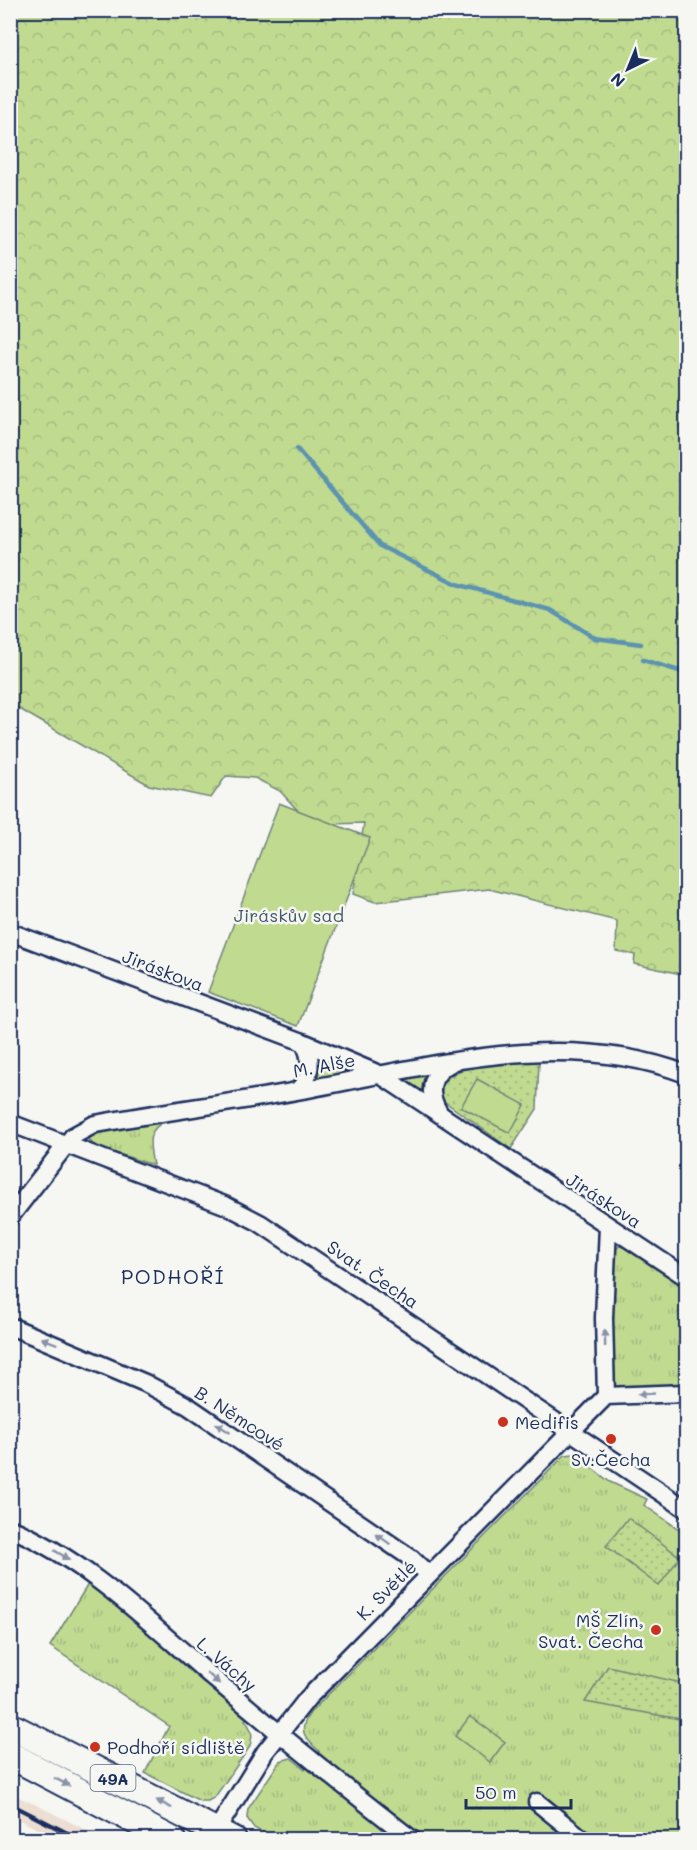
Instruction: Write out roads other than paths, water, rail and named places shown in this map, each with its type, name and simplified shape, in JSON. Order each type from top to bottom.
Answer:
[{"type":"main road","name":"49A","points":[[10,1725],[220,1836]]},
{"type":"main road","name":"49A","points":[[10,1755],[172,1839]]},
{"type":"street","name":"Jiráskova","points":[[10,932],[303,1042],[379,1074],[687,1277]]},
{"type":"street","points":[[298,1090],[305,1083],[309,1066],[309,1052],[303,1042]]},
{"type":"street","name":"M. Alše","points":[[10,1217],[66,1143],[78,1132],[95,1124],[379,1074],[532,1052],[587,1052],[641,1060],[687,1074]]},
{"type":"street","points":[[441,1115],[432,1101],[431,1086],[438,1073],[455,1062]]},
{"type":"street","name":"Svat. Čecha","points":[[10,1123],[227,1206],[260,1223],[687,1509]]},
{"type":"street","points":[[608,1226],[604,1318],[606,1396],[687,1393]]},
{"type":"street","name":"B. Němcové","points":[[10,1326],[135,1378],[188,1406],[411,1558],[429,1575]]},
{"type":"street","name":"K. Světlé","points":[[220,1836],[279,1734],[307,1699],[606,1396]]},
{"type":"street","name":"L. Váchy","points":[[10,1528],[72,1560],[106,1585],[279,1734],[413,1839]]},
{"type":"street","points":[[537,1802],[584,1839]]},
{"type":"waterway","points":[[297,449],[380,546],[457,584],[550,610],[595,638],[641,644]]},
{"type":"waterway","points":[[643,660],[686,673]]},
{"type":"railway","points":[[10,1804],[81,1840]]},
{"type":"place","name":"Medifis","points":[[503,1422]]},
{"type":"place","name":"Sv.Čecha","points":[[611,1439]]},
{"type":"place","name":"MŠ Zlín, Svat. Čecha","points":[[656,1630]]},
{"type":"place","name":"Podhoří sídliště","points":[[95,1747]]},
{"type":"district","name":"PODHOŘÍ","points":[[173,1276]]},
{"type":"park label","name":"Jiráskův sad","points":[[289,915]]}]
